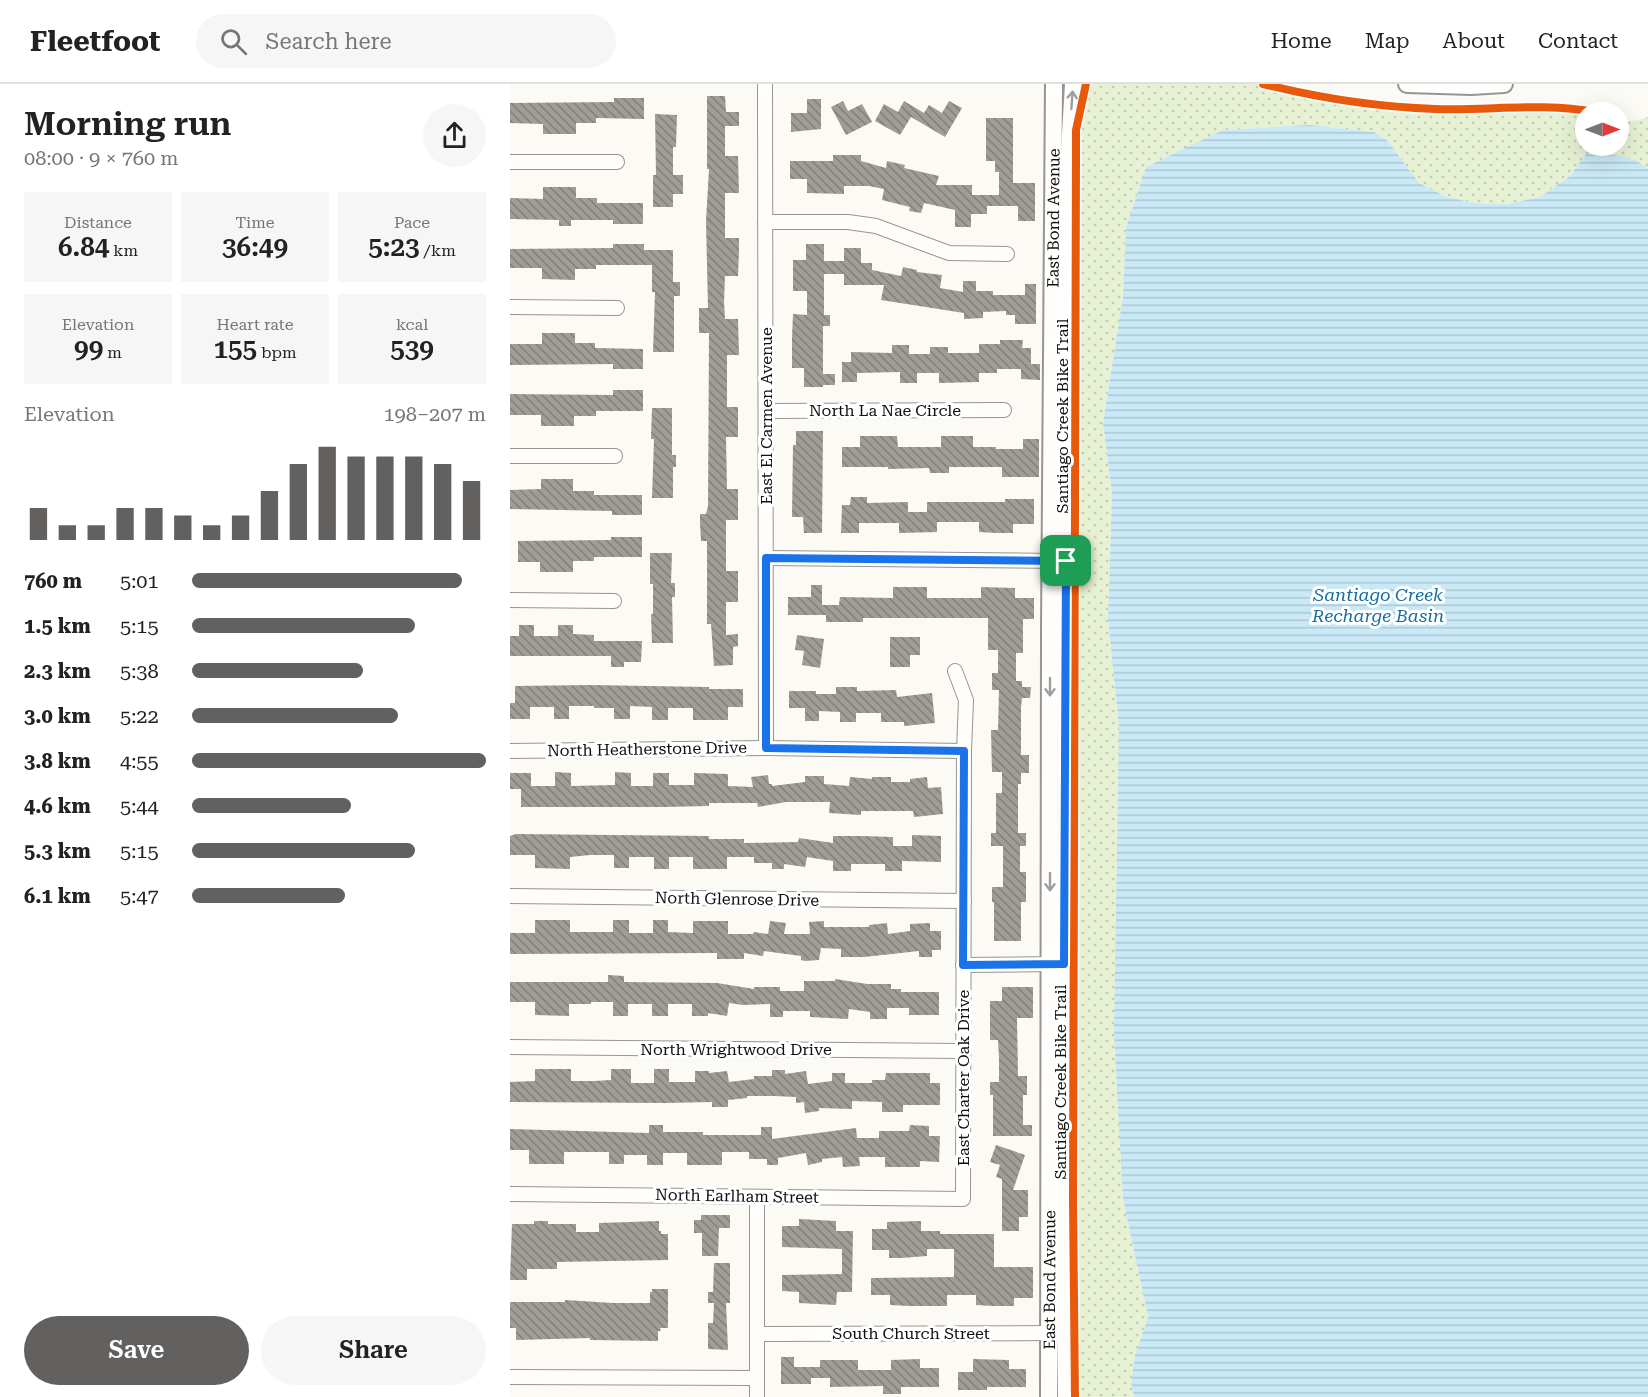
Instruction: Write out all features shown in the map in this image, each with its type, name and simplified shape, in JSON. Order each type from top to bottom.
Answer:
[{"type":"street","name":"East El Carmen Avenue","points":[[765,84],[766,748]]},
{"type":"street","name":"East Bond Avenue","points":[[1049,1397],[1057,1333],[1058,561],[1054,84]]},
{"type":"street","name":"East Bond Avenue","points":[[1058,561],[1066,186],[1073,84]]},
{"type":"street","points":[[1407,84],[1470,86],[1504,84]]},
{"type":"street","points":[[510,162],[617,162]]},
{"type":"street","points":[[765,222],[848,222],[876,226],[949,253],[1007,254]]},
{"type":"street","points":[[510,306],[617,308]]},
{"type":"street","name":"North La Nae Circle","points":[[766,411],[1004,410]]},
{"type":"street","points":[[510,456],[615,456]]},
{"type":"street","points":[[766,558],[1058,561]]},
{"type":"street","points":[[510,600],[614,601]]},
{"type":"street","name":"East Charter Oak Drive","points":[[955,671],[966,700],[963,1199]]},
{"type":"street","name":"North Heatherstone Drive","points":[[510,751],[766,748],[964,751]]},
{"type":"street","name":"North Glenrose Drive","points":[[510,896],[964,901]]},
{"type":"street","points":[[963,965],[1057,964]]},
{"type":"street","name":"North Wrightwood Drive","points":[[510,1047],[963,1051]]},
{"type":"street","name":"North Earlham Street","points":[[510,1194],[963,1199]]},
{"type":"street","points":[[757,1197],[757,1397]]},
{"type":"street","name":"East Bond Avenue","points":[[1057,1333],[1066,1397]]},
{"type":"street","name":"South Church Street","points":[[757,1334],[1057,1333]]},
{"type":"street","points":[[510,1377],[757,1378]]},
{"type":"green space","points":[[1089,84],[1256,84],[1338,102],[1402,110],[1462,113],[1547,110],[1575,112],[1575,156],[1585,156],[1570,176],[1540,197],[1507,204],[1475,203],[1447,197],[1419,183],[1388,141],[1374,132],[1310,125],[1223,130],[1126,229],[1123,296],[1103,424],[1112,493],[1108,619],[1119,727],[1123,1199],[1148,1317],[1135,1355],[1131,1383],[1134,1397],[1078,1397],[1076,1196],[1080,130]]},
{"type":"green space","points":[[1648,117],[1648,169],[1641,163],[1593,156],[1629,156],[1629,121]]},
{"type":"water","name":"Santiago Creek Recharge Basin","points":[[1310,125],[1374,132],[1388,141],[1419,183],[1447,197],[1475,203],[1507,204],[1540,197],[1570,176],[1585,156],[1627,157],[1648,169],[1648,1397],[1134,1397],[1131,1383],[1135,1355],[1148,1317],[1123,1199],[1114,1034],[1119,727],[1108,619],[1112,493],[1103,424],[1123,296],[1126,228],[1146,167],[1223,130]]},
{"type":"building","points":[[707,96],[725,96],[726,112],[739,112],[739,126],[725,126],[725,156],[738,156],[739,193],[725,193],[725,238],[739,238],[739,252],[738,276],[725,276],[724,302],[725,319],[738,319],[739,355],[727,355],[727,407],[738,407],[738,437],[726,437],[727,489],[738,489],[738,520],[726,520],[726,571],[738,571],[738,602],[726,602],[726,635],[738,634],[738,646],[733,647],[733,665],[714,666],[711,624],[707,624],[707,541],[701,541],[700,522],[700,514],[706,514],[708,506],[709,333],[699,333],[699,308],[708,308]]},
{"type":"building","points":[[614,98],[644,98],[644,119],[596,118],[596,123],[576,123],[576,134],[543,134],[543,124],[510,123],[510,103],[614,102]]},
{"type":"building","points":[[807,99],[821,99],[821,129],[791,132],[791,113],[807,113]]},
{"type":"building","points":[[843,101],[848,111],[862,104],[872,122],[846,135],[831,107]]},
{"type":"building","points":[[904,101],[924,113],[929,105],[942,113],[949,101],[962,108],[945,137],[911,117],[900,135],[875,121],[884,104],[898,112]]},
{"type":"building","points":[[655,114],[677,115],[676,147],[673,147],[673,175],[683,175],[683,194],[673,194],[673,207],[653,207],[653,175],[656,175]]},
{"type":"building","points":[[986,118],[1013,118],[1013,183],[1035,183],[1035,221],[1018,221],[1018,206],[987,206],[987,214],[971,214],[971,227],[955,227],[955,210],[924,203],[921,213],[909,211],[910,207],[882,200],[884,189],[869,186],[844,186],[844,194],[807,193],[807,179],[790,179],[790,161],[833,161],[833,155],[861,155],[861,161],[886,168],[887,161],[905,165],[904,168],[939,176],[936,185],[972,185],[972,195],[999,195],[999,172],[995,172],[995,161],[986,161]]},
{"type":"building","points":[[543,187],[576,187],[576,198],[597,198],[597,203],[643,203],[643,224],[613,224],[613,220],[571,220],[571,226],[559,226],[559,220],[510,219],[510,198],[543,199]]},
{"type":"building","points":[[613,244],[644,244],[644,250],[673,250],[673,282],[680,282],[680,296],[674,296],[674,352],[653,352],[655,292],[652,292],[652,265],[596,265],[596,269],[575,269],[575,280],[542,279],[542,268],[510,268],[510,249],[613,248]]},
{"type":"building","points":[[806,244],[824,244],[824,261],[844,261],[844,248],[861,248],[861,263],[872,263],[872,270],[901,276],[903,267],[917,270],[917,272],[942,275],[940,288],[963,292],[963,281],[976,281],[976,291],[993,291],[993,295],[1025,295],[1025,284],[1036,284],[1036,324],[1015,324],[1015,315],[1006,315],[1006,311],[983,312],[983,318],[964,319],[964,313],[881,300],[884,285],[844,285],[844,274],[824,274],[824,315],[830,315],[830,326],[823,326],[823,374],[835,374],[835,385],[804,387],[804,368],[792,368],[792,337],[793,314],[807,315],[807,291],[793,291],[793,260],[806,260]]},
{"type":"building","points":[[542,333],[575,333],[575,343],[595,343],[595,348],[643,349],[643,369],[613,369],[613,364],[510,365],[510,344],[542,344]]},
{"type":"building","points":[[1000,340],[1023,340],[1022,348],[1031,348],[1031,364],[1040,364],[1040,380],[1021,379],[1021,369],[997,369],[997,373],[979,373],[979,382],[939,383],[939,373],[917,373],[917,383],[900,383],[900,372],[857,373],[857,382],[842,382],[842,362],[851,362],[851,352],[892,353],[892,345],[909,345],[909,354],[930,354],[930,347],[948,347],[948,353],[979,353],[979,344],[1000,344]]},
{"type":"building","points":[[613,390],[643,390],[643,411],[596,411],[596,416],[574,416],[574,426],[541,426],[541,415],[510,415],[510,394],[613,395]]},
{"type":"building","points":[[652,408],[672,408],[672,455],[676,455],[676,467],[673,467],[673,498],[652,498],[654,439],[651,439]]},
{"type":"building","points":[[796,431],[823,431],[822,533],[804,533],[803,517],[792,517],[793,445],[796,445]]},
{"type":"building","points":[[860,436],[897,436],[898,447],[941,447],[941,436],[973,436],[973,447],[996,447],[996,449],[1023,449],[1023,439],[1039,439],[1039,477],[1002,477],[1002,467],[949,467],[949,473],[930,473],[929,468],[842,467],[842,447],[860,447]]},
{"type":"building","points":[[541,479],[573,479],[573,491],[594,491],[594,495],[642,495],[642,515],[612,515],[612,511],[510,509],[510,490],[541,489]]},
{"type":"building","points":[[851,497],[867,497],[867,503],[908,502],[908,512],[927,512],[927,502],[1005,502],[1005,499],[1034,499],[1034,524],[1013,524],[1013,533],[997,533],[979,532],[979,522],[937,522],[937,532],[899,533],[899,523],[859,523],[859,533],[841,533],[842,505],[850,505]]},
{"type":"building","points":[[611,537],[642,537],[642,557],[594,557],[594,561],[573,561],[573,572],[540,572],[540,562],[518,562],[518,541],[611,540]]},
{"type":"building","points":[[650,553],[672,553],[671,583],[675,583],[675,597],[672,597],[673,643],[652,643],[653,584],[650,584]]},
{"type":"building","points":[[811,585],[822,585],[822,605],[839,605],[840,597],[893,598],[893,587],[927,587],[927,598],[981,598],[981,587],[1015,588],[1015,598],[1034,598],[1034,619],[1023,619],[1023,653],[1016,653],[1016,681],[1022,681],[1022,687],[1031,687],[1030,698],[1022,698],[1021,707],[1021,755],[1029,755],[1029,773],[1021,773],[1021,784],[1018,784],[1018,833],[1026,833],[1026,846],[1020,846],[1020,872],[1026,872],[1026,902],[1021,902],[1021,941],[994,941],[992,887],[1003,887],[1003,846],[991,846],[991,833],[996,833],[996,793],[1002,793],[1002,772],[992,772],[991,730],[998,730],[999,690],[992,690],[992,673],[998,673],[998,650],[988,650],[988,618],[863,618],[863,622],[826,622],[826,615],[788,615],[788,597],[811,597]]},
{"type":"building","points":[[519,625],[534,625],[534,636],[558,636],[558,625],[573,625],[573,634],[594,635],[594,641],[642,641],[641,662],[624,662],[624,667],[611,667],[611,656],[510,656],[510,636],[519,636]]},
{"type":"building","points":[[797,635],[824,639],[820,668],[802,665],[804,651],[795,650]]},
{"type":"building","points":[[890,637],[920,637],[920,655],[910,655],[910,667],[890,667]]},
{"type":"building","points":[[590,685],[743,689],[743,707],[728,707],[728,720],[693,720],[693,708],[668,708],[668,720],[652,720],[652,707],[630,706],[630,719],[614,719],[614,708],[569,706],[569,719],[554,719],[554,707],[530,707],[530,719],[510,719],[510,703],[515,703],[515,686]]},
{"type":"building","points":[[836,687],[857,687],[857,691],[896,690],[897,697],[932,693],[935,723],[904,726],[904,722],[881,722],[881,713],[856,713],[856,722],[840,722],[840,712],[819,711],[819,721],[805,721],[805,708],[789,708],[789,691],[836,694]]},
{"type":"building","points":[[555,772],[571,773],[571,786],[615,785],[615,772],[631,773],[631,786],[653,786],[653,773],[669,773],[669,785],[694,785],[694,773],[728,774],[728,786],[753,787],[751,777],[768,775],[769,784],[772,786],[805,782],[805,776],[824,776],[824,784],[849,786],[850,777],[872,779],[872,777],[891,777],[891,782],[910,782],[910,779],[927,777],[928,788],[941,787],[943,814],[914,817],[913,811],[861,811],[861,815],[829,813],[830,802],[786,802],[758,807],[757,803],[709,803],[709,806],[664,807],[521,807],[521,789],[510,789],[510,773],[531,773],[531,786],[555,786]]},
{"type":"building","points":[[516,834],[709,836],[709,839],[744,839],[744,843],[798,842],[799,838],[833,843],[833,836],[862,836],[893,837],[893,846],[912,846],[912,835],[941,836],[941,862],[902,861],[902,871],[885,871],[885,864],[851,864],[851,871],[833,871],[833,861],[807,857],[805,867],[784,864],[784,869],[772,869],[772,863],[754,863],[754,857],[727,857],[727,869],[693,869],[693,857],[669,857],[669,869],[654,869],[654,857],[629,857],[629,868],[614,868],[614,855],[590,855],[570,857],[570,869],[535,868],[535,855],[510,855],[510,836]]},
{"type":"building","points":[[535,920],[570,920],[570,932],[613,932],[613,920],[629,920],[629,933],[653,933],[653,920],[668,920],[668,932],[693,933],[693,921],[728,921],[728,934],[753,934],[754,932],[768,934],[770,921],[786,923],[784,934],[810,934],[809,922],[824,921],[824,927],[869,927],[869,925],[887,923],[888,934],[910,931],[910,924],[930,923],[930,931],[941,931],[941,950],[932,950],[932,957],[919,957],[919,951],[841,957],[841,949],[821,948],[819,960],[805,961],[801,960],[801,956],[764,951],[763,956],[744,953],[744,959],[717,959],[717,953],[510,954],[510,933],[535,933]]},
{"type":"building","points":[[608,975],[624,976],[624,982],[717,983],[754,989],[754,987],[780,987],[780,991],[804,991],[804,981],[835,981],[835,979],[867,984],[891,984],[891,989],[901,989],[901,992],[939,992],[939,1015],[909,1015],[909,1008],[887,1008],[887,1019],[870,1019],[870,1012],[849,1009],[848,1019],[810,1017],[810,1011],[783,1011],[783,1017],[770,1017],[770,1004],[729,1003],[727,1016],[708,1013],[708,1016],[692,1016],[692,1004],[668,1004],[668,1016],[652,1016],[652,1004],[628,1004],[628,1016],[613,1016],[613,1002],[591,1002],[591,1004],[569,1004],[569,1016],[535,1015],[535,1002],[510,1002],[510,982],[608,982]]},
{"type":"building","points":[[1002,987],[1033,987],[1033,1018],[1017,1018],[1018,1076],[1027,1076],[1027,1095],[1023,1095],[1023,1125],[1032,1125],[1032,1136],[993,1136],[993,1095],[990,1095],[990,1082],[999,1082],[999,1057],[998,1040],[990,1040],[990,1001],[1002,1001]]},
{"type":"building","points":[[535,1069],[571,1069],[571,1081],[594,1081],[611,1080],[611,1069],[631,1069],[631,1083],[654,1083],[654,1069],[669,1069],[669,1082],[695,1082],[695,1071],[709,1071],[709,1073],[727,1071],[729,1082],[754,1079],[754,1076],[772,1076],[772,1070],[785,1070],[785,1074],[806,1071],[808,1084],[832,1081],[832,1073],[845,1073],[845,1083],[872,1083],[872,1080],[885,1080],[886,1073],[930,1073],[930,1083],[940,1083],[940,1105],[903,1105],[903,1112],[882,1112],[882,1102],[852,1101],[852,1109],[819,1108],[819,1111],[805,1113],[804,1102],[796,1103],[796,1097],[774,1096],[747,1096],[747,1098],[728,1100],[728,1107],[712,1107],[712,1102],[510,1102],[510,1082],[535,1081]]},
{"type":"building","points":[[649,1125],[663,1125],[663,1132],[703,1132],[703,1135],[761,1135],[761,1127],[772,1127],[772,1139],[856,1128],[857,1138],[879,1138],[879,1131],[909,1131],[910,1125],[929,1126],[929,1136],[940,1136],[939,1162],[920,1161],[920,1167],[885,1167],[885,1157],[859,1157],[860,1166],[843,1167],[842,1157],[822,1159],[822,1162],[808,1165],[806,1153],[778,1158],[778,1165],[767,1165],[767,1159],[749,1159],[749,1152],[722,1152],[722,1165],[687,1165],[687,1153],[663,1153],[663,1165],[647,1165],[647,1155],[624,1155],[624,1164],[609,1164],[609,1152],[564,1152],[564,1164],[529,1164],[529,1150],[510,1150],[510,1129],[649,1133]]},
{"type":"building","points":[[996,1145],[1025,1155],[1013,1190],[1028,1190],[1028,1217],[1019,1217],[1019,1231],[1002,1231],[1002,1179],[996,1177],[1000,1165],[990,1162]]},
{"type":"building","points":[[701,1215],[730,1215],[730,1228],[719,1228],[718,1256],[702,1256],[702,1233],[694,1233],[694,1220],[701,1220]]},
{"type":"building","points":[[799,1219],[836,1221],[836,1231],[853,1231],[852,1292],[837,1292],[836,1305],[799,1303],[799,1292],[782,1291],[782,1275],[842,1274],[842,1249],[782,1247],[782,1226],[799,1226]]},
{"type":"building","points":[[534,1221],[548,1221],[548,1224],[576,1224],[576,1232],[599,1232],[599,1223],[659,1221],[661,1234],[668,1234],[668,1260],[557,1262],[557,1269],[527,1269],[527,1280],[510,1280],[512,1224],[534,1224]]},
{"type":"building","points":[[921,1221],[921,1231],[940,1231],[940,1234],[994,1234],[994,1267],[1033,1267],[1033,1298],[1014,1298],[1014,1306],[993,1306],[976,1305],[976,1295],[947,1295],[947,1306],[909,1306],[890,1305],[890,1295],[871,1295],[871,1278],[954,1277],[954,1249],[927,1249],[927,1256],[901,1258],[889,1258],[889,1250],[872,1250],[872,1229],[887,1229],[887,1222]]},
{"type":"building","points":[[714,1263],[730,1263],[730,1303],[726,1303],[728,1350],[708,1349],[708,1323],[713,1323],[714,1303],[708,1303],[708,1292],[713,1292]]},
{"type":"building","points":[[652,1289],[668,1289],[668,1328],[660,1328],[658,1341],[590,1340],[590,1338],[516,1340],[516,1328],[510,1328],[510,1302],[565,1302],[565,1300],[650,1303]]},
{"type":"building","points":[[781,1357],[794,1357],[794,1367],[820,1367],[820,1360],[858,1360],[858,1370],[891,1370],[891,1360],[920,1359],[920,1368],[939,1368],[939,1387],[901,1387],[901,1394],[883,1394],[883,1386],[830,1387],[830,1378],[811,1378],[811,1384],[781,1384]]},
{"type":"building","points":[[973,1359],[1009,1360],[1009,1369],[1026,1369],[1026,1387],[958,1390],[958,1372],[973,1372]]},
{"type":"cycle path","name":"Santiago Creek Bike Trail","points":[[1075,1397],[1073,1200],[1076,130],[1086,84]]},
{"type":"cycle path","points":[[1263,84],[1327,98],[1392,106],[1435,109],[1575,109]]},
{"type":"route","points":[[766,558],[1066,561],[1064,964],[963,965],[964,751],[766,748],[766,558]]}]
